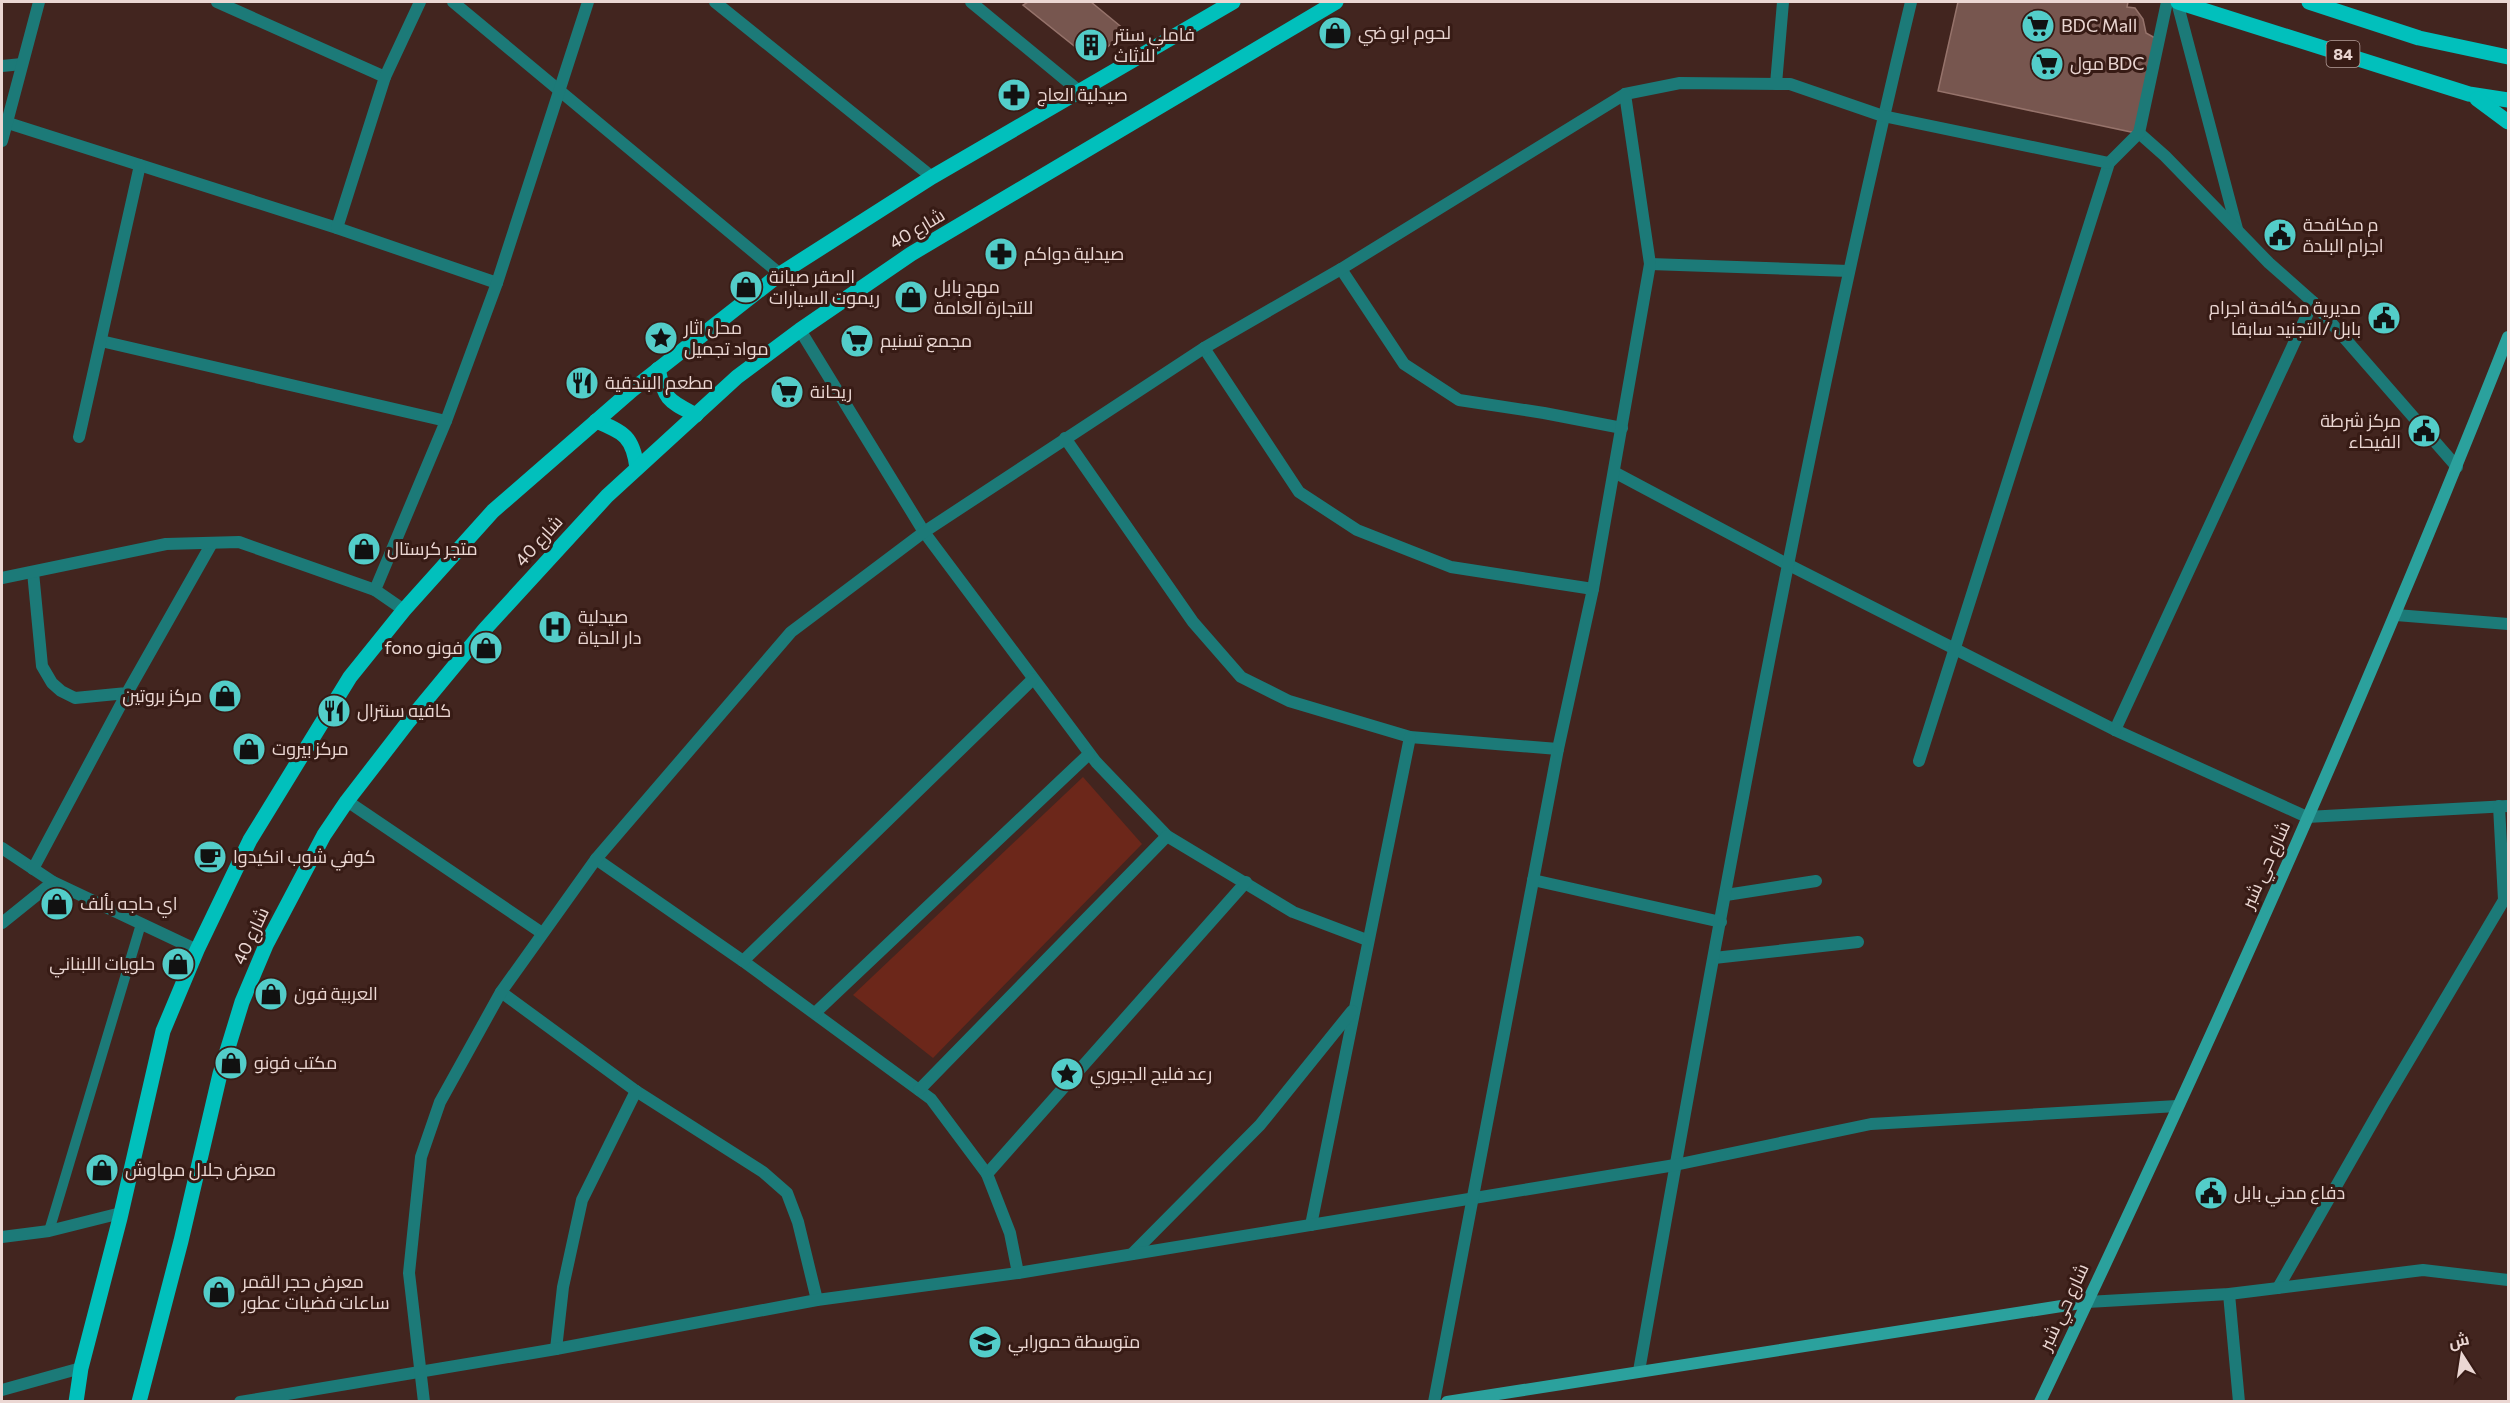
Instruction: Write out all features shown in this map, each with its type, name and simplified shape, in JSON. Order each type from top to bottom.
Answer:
[{"type":"main road","name":"شارع 40","points":[[139,1401],[181,1241],[220,1074],[242,1002],[266,945],[319,845],[347,801],[485,628],[607,496],[737,377],[800,330],[911,254],[1336,2]]},
{"type":"main road","name":"84","points":[[2178,2],[2469,94],[2508,100]]},
{"type":"main road","name":"84","points":[[2309,2],[2419,38],[2508,57]]},
{"type":"main road","name":"شارع 40","points":[[76,1401],[81,1368],[121,1213],[163,1032],[197,950],[250,840],[350,677],[404,610],[493,511],[658,369],[780,274],[932,177],[1225,3]]},
{"type":"main road","points":[[2469,94],[2491,107],[2508,122]]},
{"type":"main road","name":"شارع حي شبر","points":[[2040,1401],[2177,1106],[2396,615],[2508,337]]},
{"type":"main road","points":[[658,369],[661,385],[669,400],[696,415]]},
{"type":"main road","points":[[596,421],[617,429],[628,438],[635,452],[638,468]]},
{"type":"main road","points":[[1447,1401],[2087,1302]]},
{"type":"street","points":[[2,141],[39,2]]},
{"type":"street","points":[[217,2],[386,77]]},
{"type":"street","points":[[337,228],[386,77],[420,2]]},
{"type":"street","points":[[453,2],[780,274]]},
{"type":"street","points":[[375,590],[446,421],[497,283],[588,2]]},
{"type":"street","points":[[715,2],[932,177]]},
{"type":"street","points":[[971,2],[1079,91]]},
{"type":"street","points":[[1776,84],[1783,2]]},
{"type":"street","points":[[1639,1371],[1787,564],[1883,116],[1911,2]]},
{"type":"street","points":[[1919,761],[2109,163],[2139,133],[2167,2]]},
{"type":"street","points":[[2178,2],[2238,231]]},
{"type":"street","points":[[2,66],[22,64]]},
{"type":"street","points":[[424,1401],[409,1273],[421,1157],[440,1102],[501,992],[596,860],[791,632],[924,532],[1204,348],[1341,269],[1625,94],[1680,83],[1790,84],[1883,116],[2109,163]]},
{"type":"street","points":[[1434,1401],[1558,749],[1593,590],[1650,264],[1625,94]]},
{"type":"street","points":[[8,123],[337,228],[497,283]]},
{"type":"street","points":[[2139,133],[2165,156],[2269,262],[2313,302],[2457,467]]},
{"type":"street","points":[[80,438],[140,165]]},
{"type":"street","points":[[1650,264],[1849,271]]},
{"type":"street","points":[[1341,269],[1404,364],[1459,400],[1622,428]]},
{"type":"street","points":[[2115,730],[2313,302]]},
{"type":"street","points":[[800,330],[924,532],[1089,754],[1167,836],[1293,912],[1367,940]]},
{"type":"street","points":[[101,342],[446,421]]},
{"type":"street","points":[[1204,348],[1299,492],[1357,530],[1451,567],[1593,590]]},
{"type":"street","points":[[1065,438],[1193,622],[1240,677],[1289,701],[1410,738],[1558,749]]},
{"type":"street","points":[[1614,472],[1787,564],[2115,730],[2307,817],[2504,806],[2504,900],[2383,1104],[2278,1288]]},
{"type":"street","points":[[2,578],[166,544],[239,542],[375,590],[404,610]]},
{"type":"street","points":[[33,869],[127,693],[212,543]]},
{"type":"street","points":[[33,572],[42,666],[52,682],[61,691],[75,698],[127,693]]},
{"type":"street","points":[[2396,615],[2508,624]]},
{"type":"street","points":[[743,961],[1033,679]]},
{"type":"street","points":[[1311,1225],[1367,940],[1410,738]]},
{"type":"street","points":[[815,1013],[1089,754]]},
{"type":"street","points":[[347,801],[542,933]]},
{"type":"street","points":[[919,1090],[1167,836]]},
{"type":"street","points":[[2,848],[53,882],[197,950]]},
{"type":"street","points":[[596,860],[743,961],[931,1099],[987,1174],[1010,1233],[1018,1273]]},
{"type":"street","points":[[1533,879],[1721,921]]},
{"type":"street","points":[[1726,895],[1816,880]]},
{"type":"street","points":[[2,923],[53,882]]},
{"type":"street","points":[[987,1174],[1246,882]]},
{"type":"street","points":[[1714,958],[1858,942]]},
{"type":"street","points":[[501,992],[636,1091],[763,1172],[787,1193],[798,1222],[817,1300]]},
{"type":"street","points":[[1132,1254],[1260,1125],[1353,1010]]},
{"type":"street","points":[[556,1349],[563,1287],[582,1200],[636,1091]]},
{"type":"street","points":[[240,1401],[556,1349],[817,1300],[1018,1273],[1675,1165],[1871,1124],[2177,1106]]},
{"type":"street","points":[[2,1237],[50,1231],[121,1213]]},
{"type":"street","points":[[2087,1302],[2229,1294],[2423,1270],[2508,1280]]},
{"type":"street","points":[[2229,1294],[2240,1401]]},
{"type":"street","points":[[2,1390],[81,1368]]},
{"type":"lane","points":[[50,1231],[141,924]]},
{"type":"shaded area","points":[[1083,777],[1142,844],[933,1058],[853,995]]},
{"type":"building","name":"فاملي سنتر للاثاث","points":[[1028,2],[1091,2],[1125,30],[1093,61],[1023,5]]},
{"type":"building","name":"مول BDC","points":[[1958,2],[2128,2],[2127,7],[2135,8],[2143,19],[2146,33],[2155,38],[2136,133],[1938,91]]},
{"type":"place","name":"BDC Mall","points":[[2038,26]]},
{"type":"place","name":"لحوم ابو ضي","points":[[1335,33]]},
{"type":"place","name":"فاملي سنتر للاثاث","points":[[1091,45]]},
{"type":"place","name":"مول BDC","points":[[2047,64]]},
{"type":"place","name":"صيدلية العاج","points":[[1014,95]]},
{"type":"place","name":"م مكافحة اجرام البلدة","points":[[2280,235]]},
{"type":"place","name":"صيدلية دواكم","points":[[1001,254]]},
{"type":"place","name":"الصقر صيانة ريموت السيارات","points":[[746,287]]},
{"type":"place","name":"مهج بابل للتجارة العامة","points":[[911,297]]},
{"type":"place","name":"مديرية مكافحة اجرام بابل /التجنيد سابقا","points":[[2384,318]]},
{"type":"place","name":"محل اثار مواد تجميل","points":[[661,338]]},
{"type":"place","name":"مجمع تسنيم","points":[[857,341]]},
{"type":"place","name":"مطعم البندقية","points":[[582,383]]},
{"type":"place","name":"ريحانة","points":[[787,392]]},
{"type":"place","name":"مركز شرطة الفيحاء","points":[[2424,431]]},
{"type":"place","name":"متجر كرستال","points":[[364,549]]},
{"type":"place","name":"صيدلية دار الحياة","points":[[555,627]]},
{"type":"place","name":"fono فونو","points":[[486,648]]},
{"type":"place","name":"مركز بروتين","points":[[225,696]]},
{"type":"place","name":"كافيه سنترال","points":[[334,711]]},
{"type":"place","name":"مركز بيروت","points":[[249,749]]},
{"type":"place","name":"كوفي شوب انكيدوا","points":[[210,857]]},
{"type":"place","name":"اي حاجه بألف","points":[[57,904]]},
{"type":"place","name":"حلويات اللبناني","points":[[178,964]]},
{"type":"place","name":"العربية فون","points":[[271,994]]},
{"type":"place","name":"مكتب فونو","points":[[231,1063]]},
{"type":"place","name":"رعد فليح الجبوري","points":[[1067,1074]]},
{"type":"place","name":"معرض جلال مهاوش","points":[[102,1170]]},
{"type":"place","name":"دفاع مدني بابل","points":[[2211,1193]]},
{"type":"place","name":"معرض حجر القمر ساعات فضيات عطور","points":[[219,1292]]},
{"type":"place","name":"متوسطة حمورابي","points":[[985,1342]]}]
